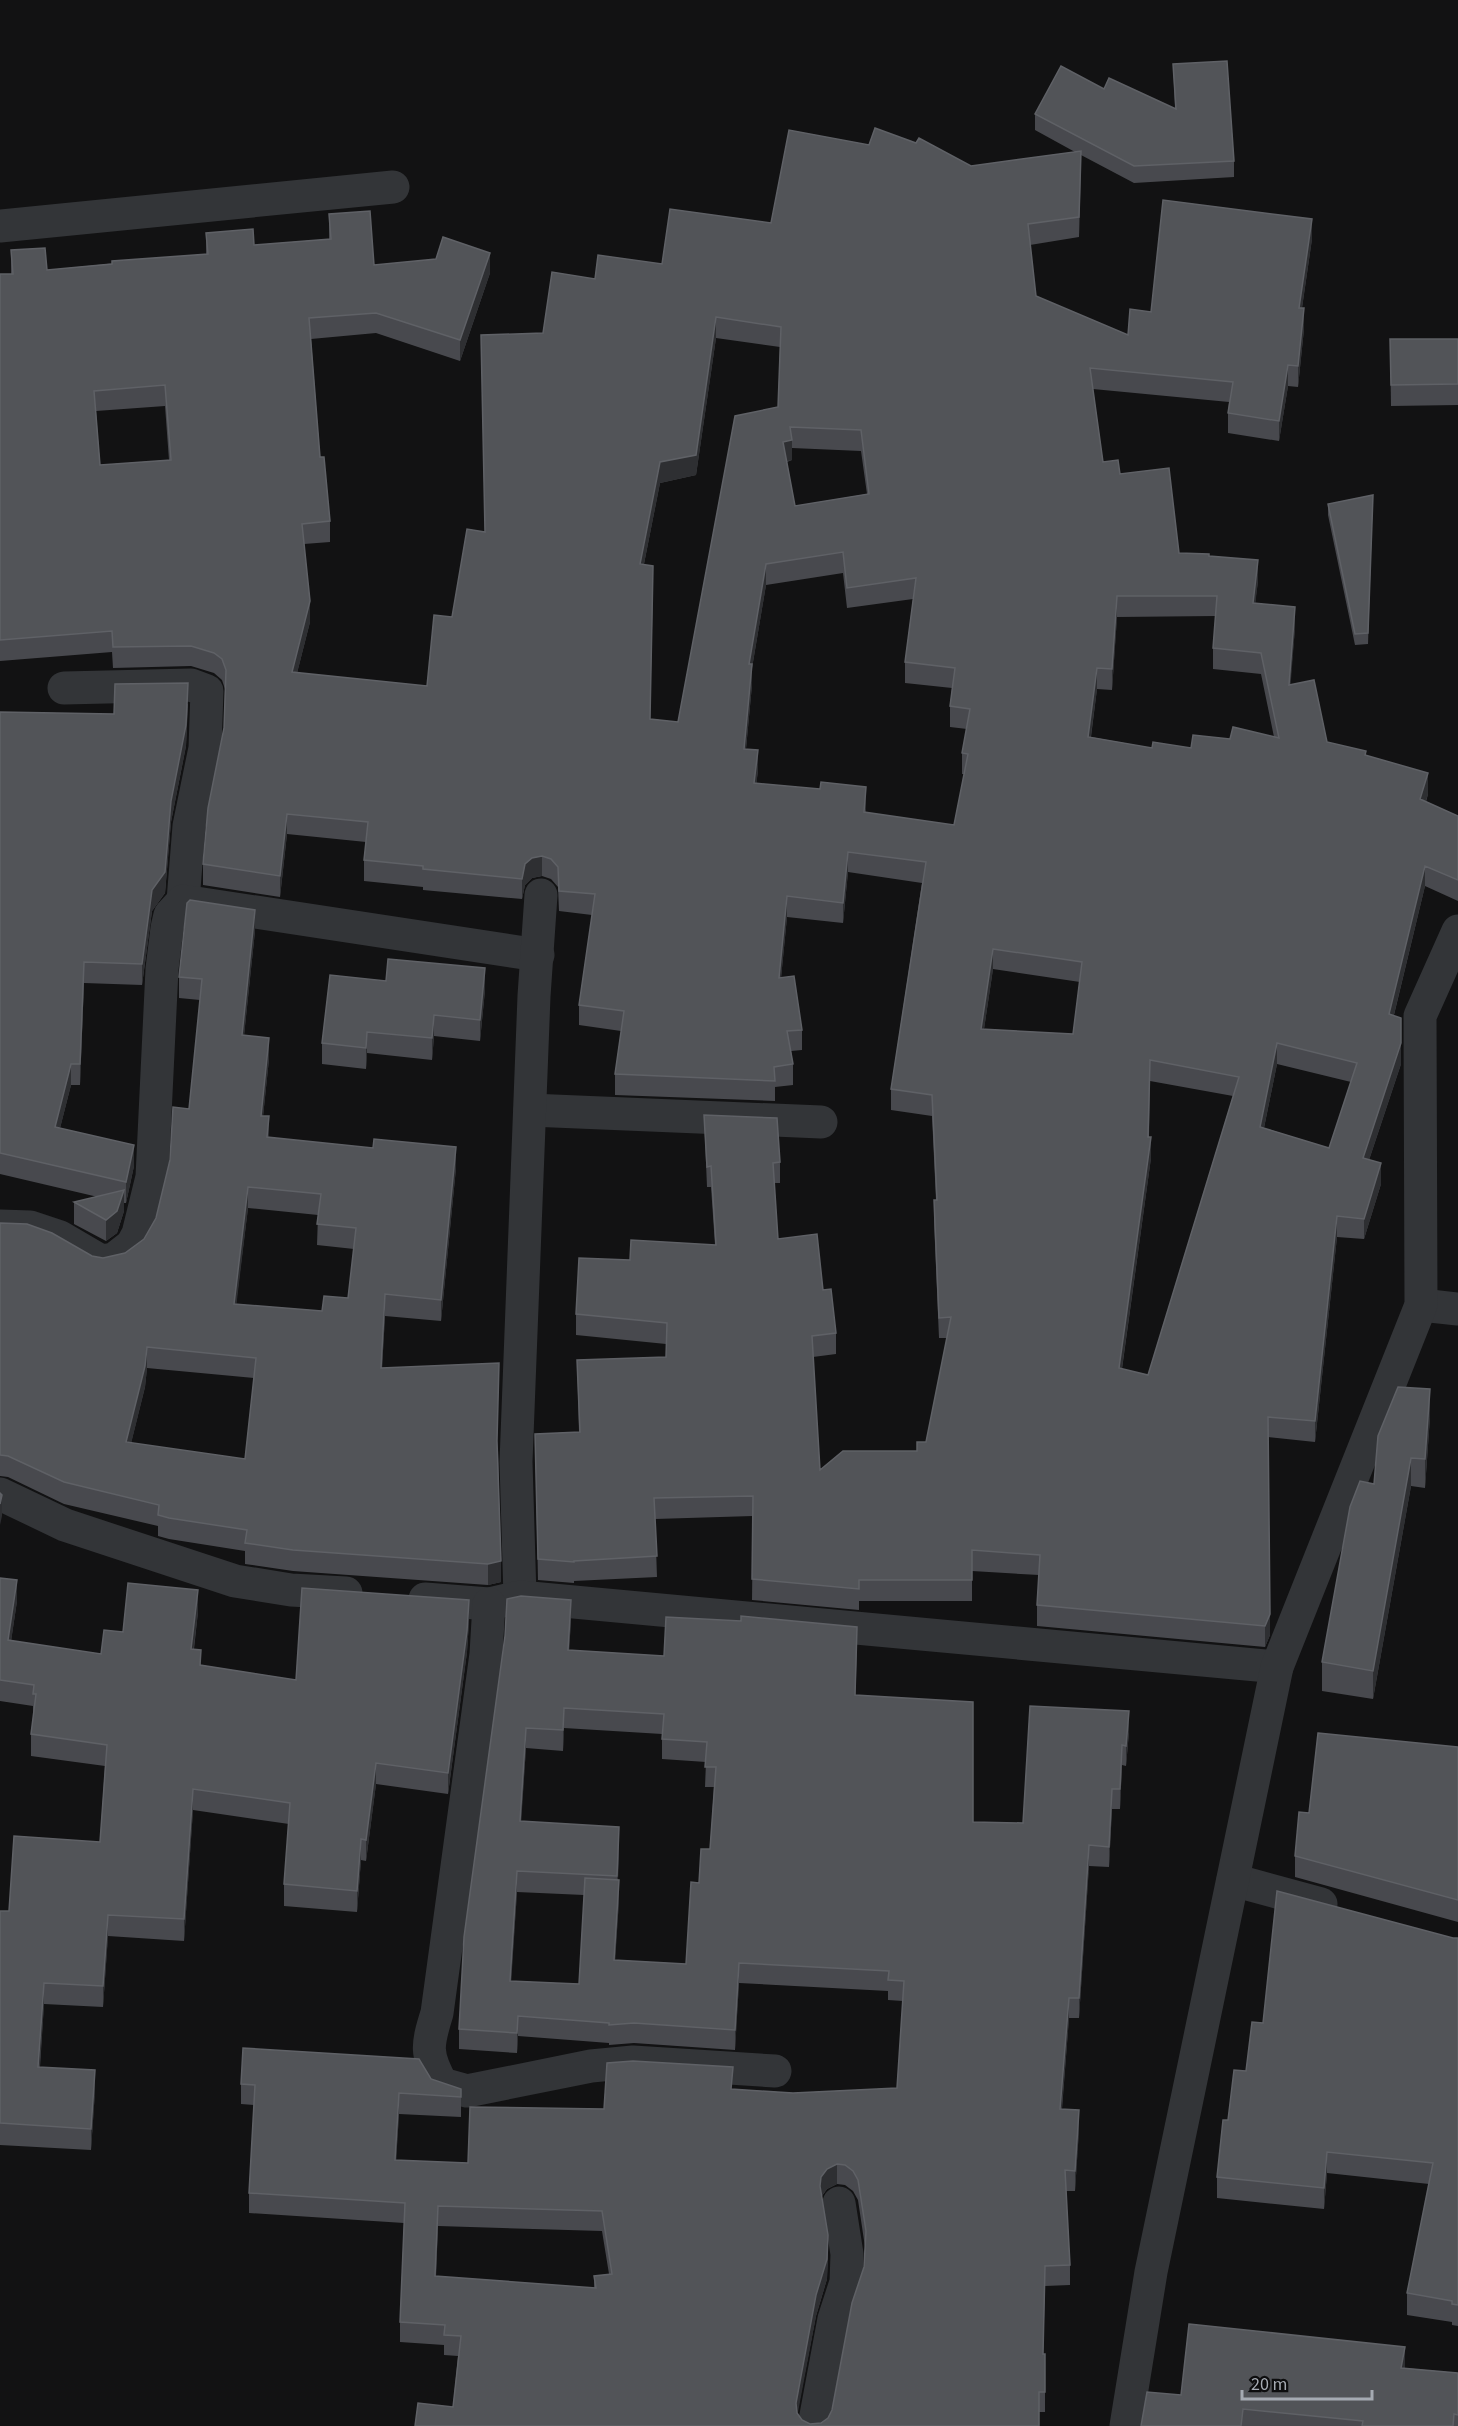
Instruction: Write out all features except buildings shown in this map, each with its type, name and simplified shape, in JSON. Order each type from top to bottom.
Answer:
[{"type":"street","points":[[0,226],[393,187]]},
{"type":"street","points":[[0,1226],[30,1227],[60,1237],[101,1261],[114,1259],[132,1245],[138,1234],[152,1177],[162,969],[167,928],[170,915],[183,901],[189,826],[205,748],[207,691],[191,685],[64,688]]},
{"type":"street","points":[[541,895],[516,1462],[505,1600],[486,1654],[439,2001],[430,2034],[430,2063],[442,2084],[467,2091],[591,2066],[633,2062],[775,2071]]},
{"type":"street","points":[[183,901],[538,956]]},
{"type":"street","points":[[1126,2426],[1151,2272],[1277,1667],[1422,1305],[1420,1016],[1458,931]]},
{"type":"street","points":[[530,1110],[820,1122]]},
{"type":"street","points":[[1422,1305],[1458,1309]]},
{"type":"street","points":[[0,1494],[65,1526],[235,1581],[291,1590],[505,1600],[1277,1667]]},
{"type":"street","points":[[1233,1880],[1345,1911]]},
{"type":"street","points":[[814,2426],[834,2319],[846,2282],[847,2254],[839,2203]]}]
